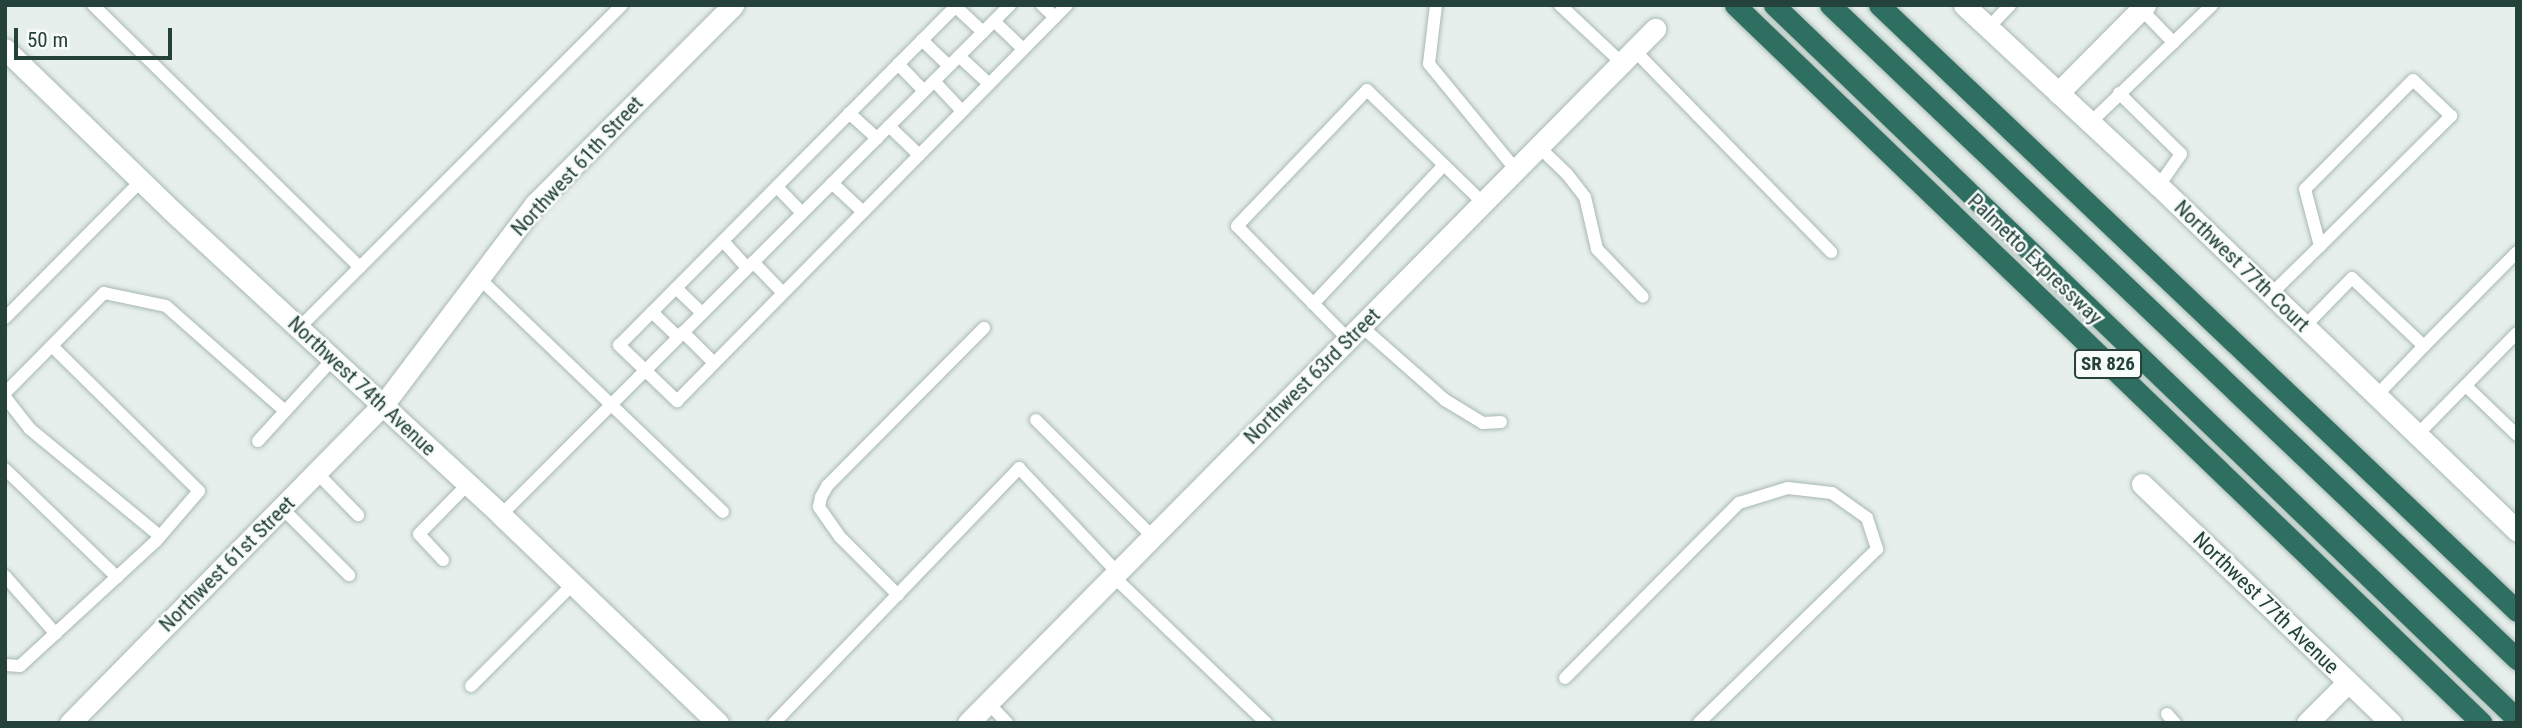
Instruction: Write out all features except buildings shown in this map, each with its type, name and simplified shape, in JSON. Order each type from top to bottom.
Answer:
[{"type":"highway","name":"Palmetto Expressway","points":[[1735,5],[2482,723]]},
{"type":"highway","points":[[1774,5],[2517,719]]},
{"type":"highway","points":[[1830,5],[2517,659]]},
{"type":"highway","points":[[1879,5],[2517,611]]},
{"type":"street","name":"Northwest 61th Street","points":[[383,405],[535,204],[733,5]]},
{"type":"street","name":"Northwest 77th Court","points":[[1964,5],[2159,186],[2417,435],[2515,524]]},
{"type":"street","points":[[2058,93],[2143,7]]},
{"type":"street","name":"Northwest 63rd Street","points":[[968,723],[1655,29]]},
{"type":"street","name":"Northwest 74th Avenue","points":[[5,49],[141,181],[468,484],[718,723]]},
{"type":"street","name":"Northwest 61st Street","points":[[70,723],[383,405]]},
{"type":"street","name":"Northwest 77th Avenue","points":[[2141,484],[2391,723]]},
{"type":"street","points":[[2308,723],[2348,682]]},
{"type":"lane","points":[[93,5],[360,267]]},
{"type":"lane","points":[[299,328],[622,5]]},
{"type":"lane","points":[[501,515],[1010,5]]},
{"type":"lane","points":[[1042,5],[1055,17]]},
{"type":"lane","points":[[983,32],[956,6],[619,345],[677,401],[1067,5]]},
{"type":"lane","points":[[1436,5],[1429,64],[1516,170]]},
{"type":"lane","points":[[1560,5],[1628,57],[1831,251]]},
{"type":"lane","points":[[1988,28],[2010,5]]},
{"type":"lane","points":[[2090,123],[2212,5]]},
{"type":"lane","points":[[2143,7],[2174,43]]},
{"type":"lane","points":[[994,21],[1023,49]]},
{"type":"lane","points":[[922,40],[949,66]]},
{"type":"lane","points":[[959,56],[989,85]]},
{"type":"lane","points":[[898,64],[962,111]]},
{"type":"lane","points":[[2271,294],[2320,246],[2451,116],[2413,80],[2305,188],[2320,246]]},
{"type":"lane","points":[[1483,203],[1367,90],[1237,226],[1314,304],[1445,400],[1483,423],[1501,422]]},
{"type":"lane","points":[[2119,93],[2180,154],[2159,186]]},
{"type":"lane","points":[[849,113],[877,138]]},
{"type":"lane","points":[[889,126],[919,155]]},
{"type":"lane","points":[[1539,147],[1567,173],[1585,197],[1597,249],[1643,297]]},
{"type":"lane","points":[[1314,304],[1444,165]]},
{"type":"lane","points":[[5,317],[141,181]]},
{"type":"lane","points":[[832,183],[863,212]]},
{"type":"lane","points":[[777,187],[802,213]]},
{"type":"lane","points":[[723,241],[783,293]]},
{"type":"lane","points":[[2376,396],[2517,252]]},
{"type":"lane","points":[[479,278],[723,512]]},
{"type":"lane","points":[[2305,326],[2352,278],[2424,346]]},
{"type":"lane","points":[[676,288],[702,313]]},
{"type":"lane","points":[[160,536],[30,429],[5,395],[104,293],[166,306],[285,411]]},
{"type":"lane","points":[[652,312],[715,363]]},
{"type":"lane","points":[[898,595],[840,537],[819,507],[821,498],[827,486],[984,328]]},
{"type":"lane","points":[[2417,435],[2517,333]]},
{"type":"lane","points":[[5,665],[20,666],[56,634],[160,536],[200,491],[52,346]]},
{"type":"lane","points":[[258,440],[333,359]]},
{"type":"lane","points":[[2466,386],[2517,435]]},
{"type":"lane","points":[[1036,420],[1153,537]]},
{"type":"lane","points":[[774,723],[1019,468],[1116,575],[1266,723]]},
{"type":"lane","points":[[5,469],[117,577]]},
{"type":"lane","points":[[317,472],[358,515]]},
{"type":"lane","points":[[443,560],[419,534],[468,484]]},
{"type":"lane","points":[[1565,678],[1739,503],[1788,488],[1832,493],[1867,518],[1877,549],[1699,723]]},
{"type":"lane","points":[[282,508],[349,575]]},
{"type":"lane","points":[[5,576],[56,634]]},
{"type":"lane","points":[[471,686],[573,584]]},
{"type":"lane","points":[[988,703],[1007,723]]}]
